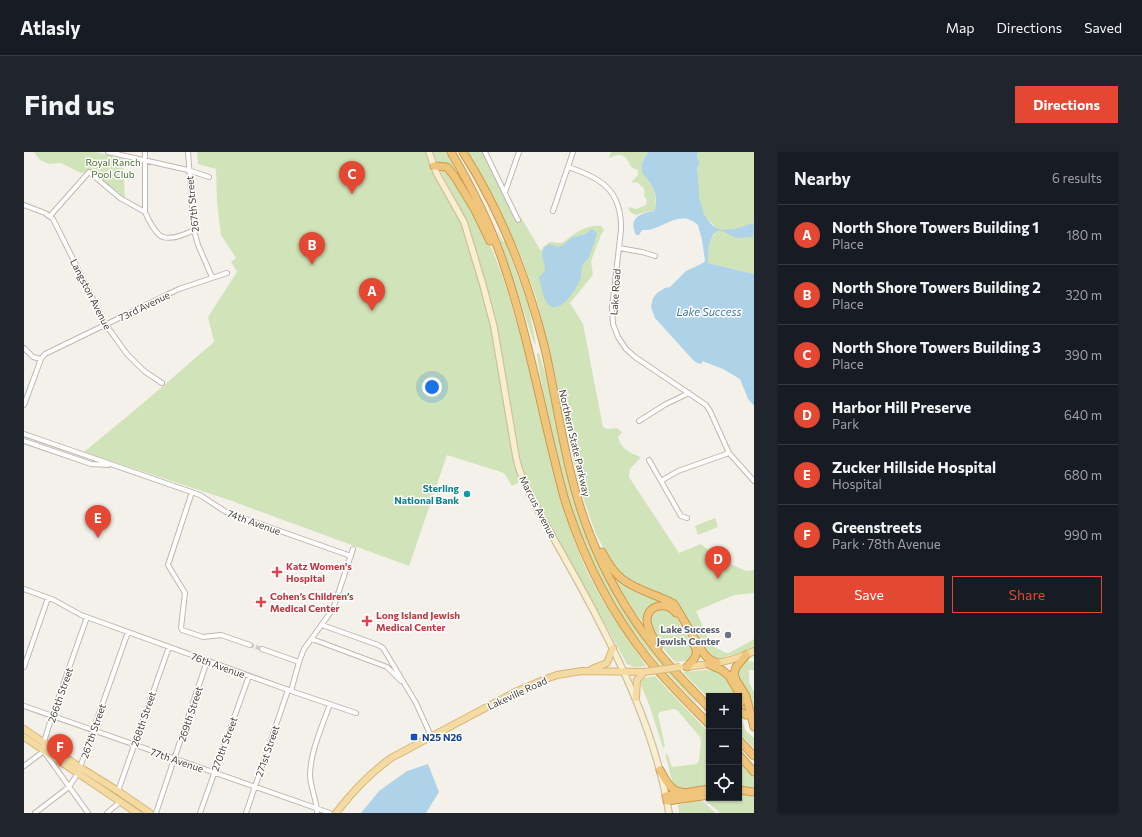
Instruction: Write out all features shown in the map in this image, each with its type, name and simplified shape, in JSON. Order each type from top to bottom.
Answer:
[{"type":"highway","points":[[451,152],[479,204],[504,264],[516,301],[564,497],[582,547],[605,594],[625,628],[649,659],[706,721]]},
{"type":"highway","name":"Northern State Parkway","points":[[463,152],[489,199],[510,244],[529,295],[544,348],[567,461],[590,536],[615,587],[639,628],[667,663],[681,669],[706,704]]},
{"type":"highway","points":[[434,166],[447,167],[455,177],[486,231],[516,301]]},
{"type":"highway","points":[[578,499],[602,553],[615,572],[629,585],[674,604],[704,654],[717,663]]},
{"type":"highway","points":[[667,663],[648,624],[648,616],[650,611],[662,605],[668,606],[674,611],[696,649],[696,656],[681,669],[692,685],[706,698]]},
{"type":"highway","points":[[746,655],[736,667],[734,674],[747,701],[754,727]]},
{"type":"highway","points":[[708,664],[722,670],[729,676],[739,693]]},
{"type":"highway","points":[[742,713],[746,715],[747,701]]},
{"type":"highway","points":[[693,708],[706,725]]},
{"type":"highway","points":[[742,743],[754,756]]},
{"type":"highway","points":[[742,758],[754,772]]},
{"type":"highway","points":[[660,770],[674,791],[690,792]]},
{"type":"highway","points":[[667,798],[706,789]]},
{"type":"highway","points":[[742,790],[754,792]]},
{"type":"highway","points":[[667,798],[706,794]]},
{"type":"main road","name":"Marcus Avenue","points":[[429,152],[434,166],[464,222],[484,285],[495,334],[520,472],[533,500],[602,626],[636,698],[660,770],[669,813]]},
{"type":"main road","points":[[588,671],[607,663],[613,648]]},
{"type":"main road","name":"Lakeville Road","points":[[336,813],[356,788],[374,770],[399,753],[529,685],[557,675],[574,672],[644,672],[681,669],[717,663],[746,655],[754,650]]},
{"type":"main road","points":[[636,698],[637,680],[644,672]]},
{"type":"main road","points":[[24,729],[44,742],[79,771],[136,813]]},
{"type":"main road","points":[[24,737],[44,751],[118,791],[150,813]]},
{"type":"street","points":[[108,152],[188,170],[209,177]]},
{"type":"street","points":[[145,152],[145,212],[148,220],[159,235],[164,237],[184,234],[194,230]]},
{"type":"street","name":"267th Street","points":[[188,152],[188,170],[194,230],[198,245],[212,277]]},
{"type":"street","points":[[485,152],[518,220]]},
{"type":"street","points":[[505,192],[519,152]]},
{"type":"street","points":[[553,211],[573,152]]},
{"type":"street","name":"Lake Road","points":[[568,167],[593,177],[605,185],[619,207],[622,221],[612,308],[614,324],[618,337],[635,358],[701,401],[710,411],[728,453],[754,480]]},
{"type":"street","points":[[24,205],[50,216],[89,172],[120,198],[145,212]]},
{"type":"street","name":"Langston Avenue","points":[[50,216],[56,223],[106,325],[127,354],[144,371],[162,383]]},
{"type":"street","points":[[619,248],[642,252],[654,256]]},
{"type":"street","name":"73rd Avenue","points":[[40,359],[45,354],[179,289],[227,273]]},
{"type":"street","points":[[24,348],[33,357],[40,359],[24,405]]},
{"type":"street","points":[[639,421],[666,404],[688,393]]},
{"type":"street","name":"74th Avenue","points":[[24,434],[192,492],[200,495],[226,512],[351,556]]},
{"type":"street","name":"74th Avenue","points":[[24,441],[91,464],[115,466]]},
{"type":"street","points":[[661,481],[678,471],[728,453]]},
{"type":"street","points":[[649,460],[681,516],[687,518]]},
{"type":"street","points":[[192,492],[168,565],[185,593],[181,628],[182,630],[203,637],[220,635],[250,645]]},
{"type":"street","name":"271st Street","points":[[246,813],[304,649],[333,609],[353,549]]},
{"type":"street","points":[[24,589],[48,598],[24,667]]},
{"type":"street","name":"76th Avenue","points":[[48,598],[81,615],[356,713]]},
{"type":"street","name":"266th Street","points":[[44,751],[44,742],[52,716],[87,617]]},
{"type":"street","points":[[322,625],[381,646],[416,703],[431,736]]},
{"type":"street","name":"267th Street","points":[[35,813],[69,788],[79,771],[128,632]]},
{"type":"street","points":[[312,640],[387,667],[407,687]]},
{"type":"street","name":"268th Street","points":[[118,791],[168,647]]},
{"type":"street","points":[[262,649],[299,662]]},
{"type":"street","name":"269th Street","points":[[156,813],[207,661]]},
{"type":"street","name":"270th Street","points":[[200,813],[249,676]]},
{"type":"street","points":[[317,811],[311,785],[311,766],[315,747],[330,704]]},
{"type":"street","name":"77th Avenue","points":[[24,706],[255,787],[317,811],[330,813]]},
{"type":"street","points":[[24,766],[44,751],[88,813]]},
{"type":"street","points":[[107,813],[120,802]]},
{"type":"green space","name":"Royal Ranch Pool Club","points":[[34,152],[96,152],[123,159],[125,200],[120,197],[119,192],[116,192],[105,184],[92,171],[81,173],[61,163],[49,164],[40,160]]},
{"type":"green space","points":[[197,152],[429,152],[459,212],[483,285],[523,480],[512,486],[504,473],[447,455],[409,566],[229,500],[84,452],[214,342],[208,317],[237,272],[231,262],[236,258],[221,235],[217,203],[216,169],[198,164]]},
{"type":"green space","points":[[433,152],[446,152],[464,184],[462,185],[438,163]]},
{"type":"green space","points":[[468,152],[483,152],[516,218],[520,216],[541,251],[543,247],[550,242],[562,243],[585,228],[601,226],[604,230],[591,261],[593,275],[570,303],[583,324],[603,427],[607,429],[617,428],[622,432],[618,437],[621,445],[630,452],[641,457],[630,469],[629,477],[679,553],[701,544],[718,558],[728,561],[746,571],[754,570],[754,593],[734,595],[696,611],[711,645],[726,653],[729,653],[754,639],[754,656],[749,659],[749,664],[750,661],[754,662],[754,670],[749,670],[749,682],[754,692],[754,716],[737,674],[742,662],[739,653],[716,659],[706,652],[679,605],[634,584],[622,576],[610,561],[596,534],[576,473],[536,297],[521,256],[493,196]]},
{"type":"green space","points":[[611,152],[648,152],[642,163],[642,173],[654,190],[656,201],[654,211],[636,215],[630,212],[628,207],[636,209],[646,205],[647,200],[644,196],[645,192],[640,184],[631,182],[638,175],[638,170],[631,167],[623,156],[617,155],[609,158]]},
{"type":"green space","points":[[698,152],[754,152],[754,274],[708,263],[709,244],[716,233],[716,228],[705,216],[700,203],[697,181],[699,163],[697,158]]},
{"type":"green space","points":[[441,168],[448,170],[474,213],[488,240],[499,268],[509,296],[529,367],[557,485],[575,543],[587,571],[600,595],[646,666],[635,667],[627,664],[529,486],[522,467],[501,347],[483,272],[468,224],[440,170]]},
{"type":"green space","points":[[497,230],[505,242],[528,304],[536,344],[534,343]]},
{"type":"green space","points":[[539,353],[551,393],[566,469],[591,546],[611,587],[635,628],[697,702],[696,703],[658,663],[635,634],[614,603],[591,560],[570,504],[561,474],[542,385],[537,356]]},
{"type":"green space","points":[[715,518],[718,527],[698,535],[695,526]]},
{"type":"green space","points":[[612,574],[668,602],[656,604],[646,622],[643,623]]},
{"type":"green space","points":[[659,607],[673,612],[694,647],[696,652],[687,661],[675,662],[666,652],[655,635],[650,616]]},
{"type":"green space","points":[[706,670],[713,671],[726,677],[737,693],[706,693],[706,696],[683,672]]},
{"type":"green space","points":[[655,676],[706,730],[706,787],[681,791],[674,788],[665,754],[668,755],[672,767],[696,764],[699,761],[701,742],[700,737],[677,710],[674,709],[660,712],[658,715],[665,746],[663,748],[650,707],[641,685],[641,681],[644,678]]},
{"type":"green space","points":[[742,720],[746,731],[754,738],[754,748],[742,736]]},
{"type":"green space","points":[[742,765],[754,777],[754,790],[742,788]]},
{"type":"green space","points":[[742,792],[754,794],[754,813],[720,813],[706,801],[742,801]]},
{"type":"green space","points":[[700,799],[716,813],[679,813],[678,805]]},
{"type":"water","name":"Lake Success","points":[[648,152],[698,152],[697,158],[700,163],[697,168],[699,197],[704,214],[711,224],[722,230],[735,229],[754,223],[753,237],[736,238],[720,230],[716,232],[711,239],[708,263],[754,274],[754,406],[748,399],[740,379],[723,369],[702,361],[702,364],[697,363],[655,318],[651,307],[653,298],[657,293],[670,287],[686,271],[705,261],[698,225],[691,220],[684,218],[677,219],[656,228],[642,230],[639,235],[636,235],[633,224],[634,220],[644,213],[654,211],[656,206],[654,190],[642,173],[642,163]]},
{"type":"water","points":[[591,229],[597,233],[589,257],[581,270],[581,277],[576,288],[572,295],[561,305],[556,307],[551,306],[545,299],[539,277],[545,271],[542,256],[543,250],[549,244],[558,247],[563,245],[573,237],[586,234]]},
{"type":"water","points":[[428,764],[439,792],[426,813],[361,813],[379,791],[407,771]]},
{"type":"tunnel","points":[[250,645],[262,649]]},
{"type":"place","name":"North Shore Towers Building 3","points":[[352,194]]},
{"type":"place","name":"North Shore Towers Building 2","points":[[312,265]]},
{"type":"place","name":"North Shore Towers Building 1","points":[[372,311]]},
{"type":"place","name":"Sterling National Bank","points":[[467,494]]},
{"type":"place","name":"Zucker Hillside Hospital","points":[[98,538]]},
{"type":"place","name":"Katz Women's Hospital","points":[[277,572]]},
{"type":"place","name":"Harbor Hill Preserve","points":[[718,579]]},
{"type":"place","name":"Cohen’s Children’s Medical Center","points":[[261,602]]},
{"type":"place","name":"Long Island Jewish Medical Center","points":[[367,621]]},
{"type":"place","name":"Lake Success Jewish Center","points":[[728,635]]},
{"type":"place","name":"N25 N26","points":[[414,737]]},
{"type":"place","name":"Greenstreets","points":[[60,767]]}]
